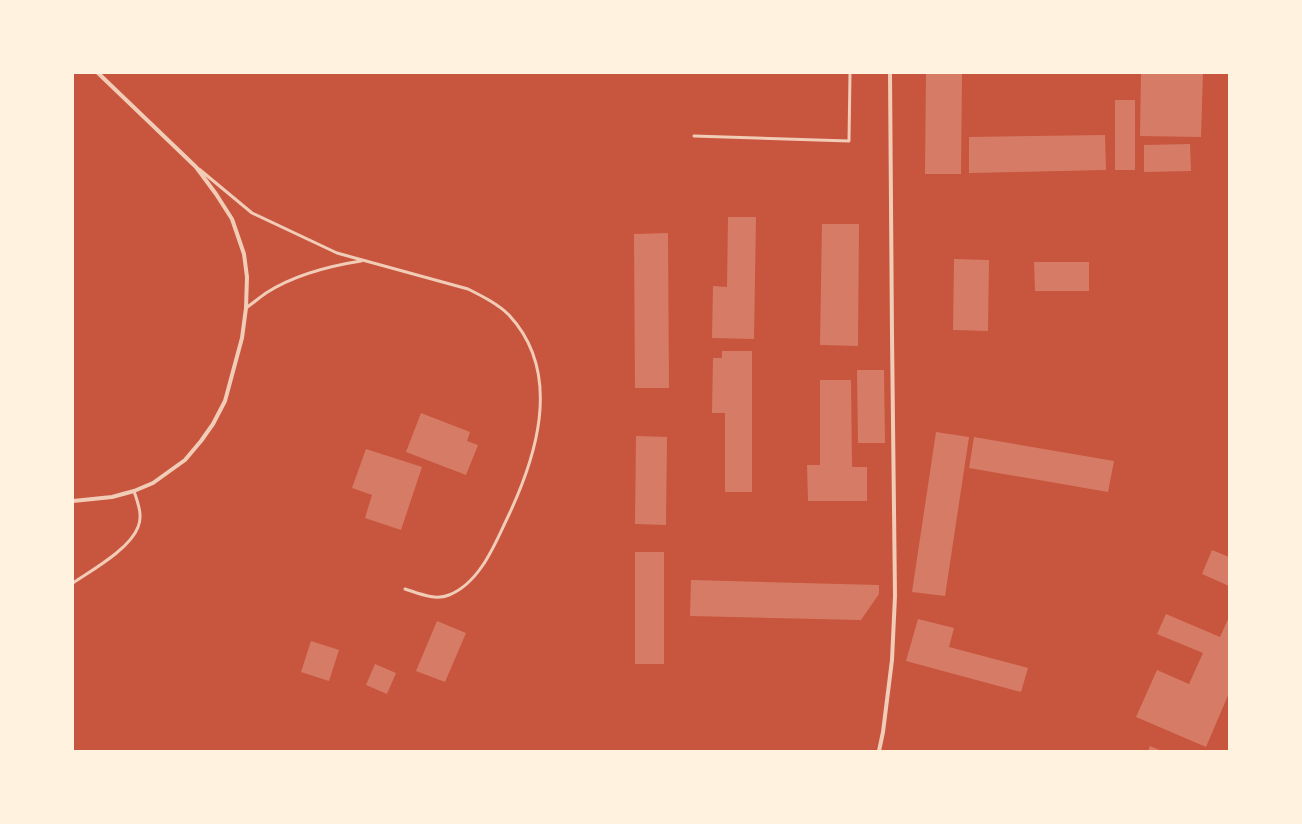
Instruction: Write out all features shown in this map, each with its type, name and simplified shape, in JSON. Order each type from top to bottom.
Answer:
[{"type":"street","points":[[73,501],[112,497],[134,491],[153,483],[185,460],[213,424],[225,401],[242,338],[246,308],[247,277],[244,254],[232,219],[196,166],[98,73]]},
{"type":"street","points":[[879,751],[883,732],[892,660],[895,596],[890,73]]},
{"type":"lane","points":[[694,136],[849,141],[850,73]]},
{"type":"lane","points":[[196,166],[252,214],[337,254],[468,289],[488,299],[509,315],[524,334],[534,359],[540,381],[538,434],[517,498],[497,541],[478,573],[464,587],[448,596],[432,597],[405,589]]},
{"type":"lane","points":[[246,308],[267,292],[294,279],[336,265],[363,261]]},
{"type":"lane","points":[[73,583],[124,547],[139,527],[140,510],[134,491]]},
{"type":"building","points":[[926,73],[962,73],[961,174],[925,174]]},
{"type":"building","points":[[1141,73],[1203,73],[1201,137],[1140,136]]},
{"type":"building","points":[[1115,100],[1135,100],[1135,170],[1115,170]]},
{"type":"building","points":[[1105,135],[1106,170],[969,173],[969,137]]},
{"type":"building","points":[[1190,144],[1191,171],[1144,172],[1144,145]]},
{"type":"building","points":[[728,217],[756,217],[754,339],[712,338],[713,286],[727,287]]},
{"type":"building","points":[[822,224],[859,224],[858,346],[820,345]]},
{"type":"building","points":[[668,233],[669,388],[635,388],[634,234]]},
{"type":"building","points":[[954,259],[989,260],[988,331],[953,330]]},
{"type":"building","points":[[1034,262],[1089,262],[1089,291],[1035,291]]},
{"type":"building","points":[[722,351],[752,351],[752,492],[725,492],[725,413],[712,413],[713,358],[722,358]]},
{"type":"building","points":[[857,370],[884,370],[885,443],[858,443]]},
{"type":"building","points":[[820,380],[851,380],[852,467],[867,467],[867,501],[808,501],[807,465],[820,465]]},
{"type":"building","points":[[421,413],[470,432],[467,441],[478,445],[466,475],[406,452]]},
{"type":"building","points":[[936,432],[969,437],[945,596],[912,592]]},
{"type":"building","points":[[636,436],[667,437],[666,525],[635,524]]},
{"type":"building","points":[[974,437],[1114,461],[1108,492],[969,468]]},
{"type":"building","points":[[366,449],[422,467],[401,530],[365,518],[372,495],[352,488]]},
{"type":"building","points":[[1212,550],[1229,557],[1229,586],[1202,574]]},
{"type":"building","points":[[635,552],[664,552],[664,664],[635,664]]},
{"type":"building","points":[[691,580],[879,585],[879,594],[861,620],[690,616]]},
{"type":"building","points":[[1166,614],[1220,637],[1229,617],[1229,693],[1206,747],[1136,717],[1157,670],[1189,684],[1203,653],[1157,634]]},
{"type":"building","points":[[918,619],[954,628],[949,647],[1028,668],[1021,692],[906,661]]},
{"type":"building","points":[[437,621],[466,633],[445,682],[416,671]]},
{"type":"building","points":[[311,641],[339,650],[329,681],[301,672]]},
{"type":"building","points":[[375,664],[396,673],[387,694],[366,685]]},
{"type":"building","points":[[1150,746],[1162,751],[1148,751]]}]
